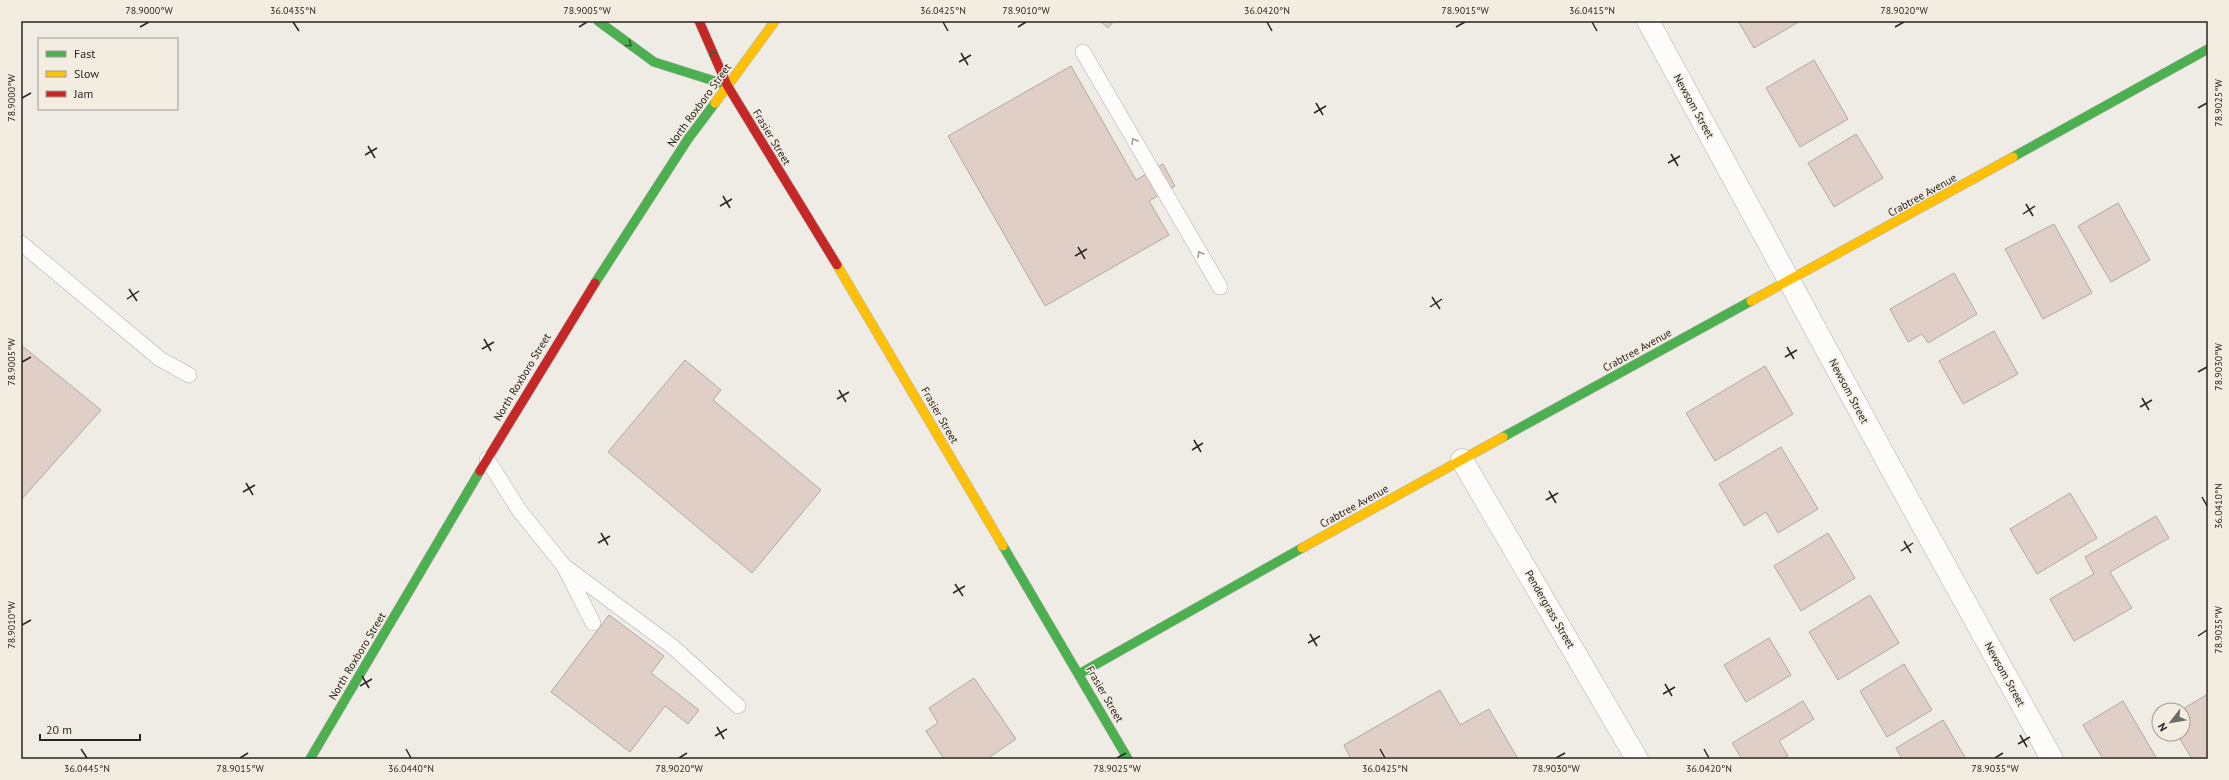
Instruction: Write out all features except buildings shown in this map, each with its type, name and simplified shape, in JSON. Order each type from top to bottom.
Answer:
[{"type":"street","points":[[598,21],[654,62],[727,85]]},
{"type":"street","name":"Frasier Street","points":[[699,21],[727,85],[864,309],[1128,759]]},
{"type":"street","name":"North Roxboro Street","points":[[310,759],[487,459],[571,321],[688,139],[775,21]]},
{"type":"street","name":"Newsom Street","points":[[1648,21],[1892,470],[2052,759]]},
{"type":"street","name":"Crabtree Avenue","points":[[1079,674],[1462,460],[1790,281],[2208,49]]},
{"type":"street","name":"Pendergrass Street","points":[[1462,460],[1637,759]]},
{"type":"lane","points":[[1083,52],[1220,287]]},
{"type":"lane","points":[[21,243],[160,360],[189,375]]},
{"type":"lane","points":[[487,459],[519,510],[564,566],[593,623]]},
{"type":"lane","points":[[564,566],[673,647],[738,706]]},
{"type":"traffic: fast","points":[[598,21],[654,62],[727,85]]},
{"type":"traffic: fast","points":[[2013,157],[2208,49]]},
{"type":"traffic: fast","points":[[595,283],[688,139],[715,103]]},
{"type":"traffic: fast","points":[[1503,437],[1751,301]]},
{"type":"traffic: fast","points":[[310,759],[480,471]]},
{"type":"traffic: fast","points":[[1003,546],[1128,759]]},
{"type":"traffic: fast","points":[[1079,674],[1302,548]]},
{"type":"traffic: slow","points":[[715,103],[775,21]]},
{"type":"traffic: slow","points":[[1751,301],[2013,157]]},
{"type":"traffic: slow","points":[[837,265],[1003,546]]},
{"type":"traffic: slow","points":[[1302,548],[1503,437]]},
{"type":"traffic: jam","points":[[699,21],[727,85],[837,265]]},
{"type":"traffic: jam","points":[[480,471],[595,283]]}]
